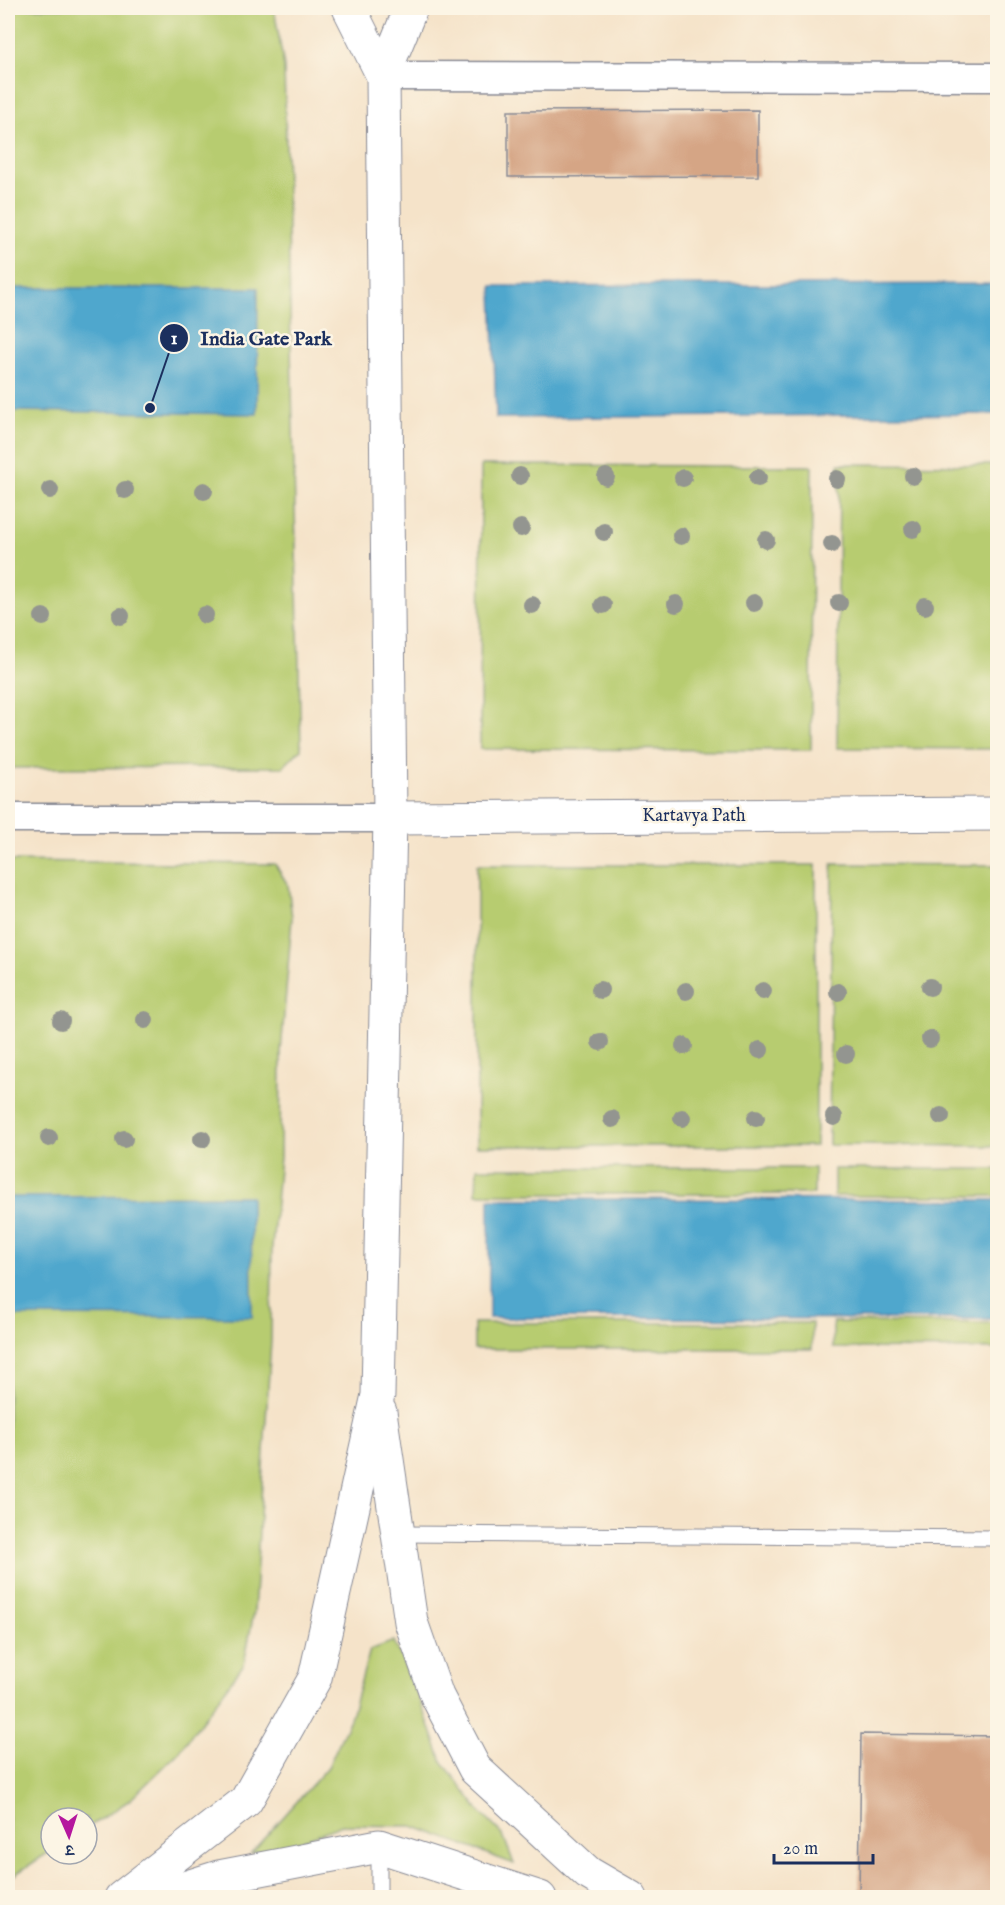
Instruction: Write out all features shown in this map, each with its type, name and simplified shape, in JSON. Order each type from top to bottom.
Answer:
[{"type":"main road","points":[[350,8],[383,76]]},
{"type":"main road","points":[[411,8],[383,76],[390,818],[378,1395],[411,1622],[437,1696],[475,1769],[588,1873],[632,1898]]},
{"type":"main road","name":"Kartavya Path","points":[[390,818],[998,814]]},
{"type":"main road","points":[[121,1898],[246,1801],[315,1678],[378,1395]]},
{"type":"main road","points":[[153,1898],[219,1877],[379,1846],[540,1898]]},
{"type":"street","points":[[383,76],[998,77]]},
{"type":"street","points":[[8,818],[390,818]]},
{"type":"lane","points":[[400,1534],[998,1538]]},
{"type":"lane","points":[[379,1846],[379,1898]]},
{"type":"green space","points":[[8,8],[274,8],[284,67],[301,749],[283,767],[8,768]]},
{"type":"green space","points":[[839,464],[997,465],[997,749],[837,748]]},
{"type":"green space","points":[[481,465],[812,466],[811,750],[480,749]]},
{"type":"green space","points":[[8,861],[275,864],[288,885],[292,918],[281,1052],[280,1157],[272,1248],[271,1340],[254,1612],[244,1664],[179,1752],[130,1800],[99,1820],[99,1806],[39,1806],[39,1859],[8,1879]]},
{"type":"green space","points":[[832,864],[997,865],[997,1146],[829,1145]]},
{"type":"green space","points":[[477,865],[816,865],[816,1146],[477,1146]]},
{"type":"green space","points":[[477,1168],[814,1168],[814,1194],[476,1194]]},
{"type":"green space","points":[[834,1169],[997,1169],[997,1196],[834,1196]]},
{"type":"green space","points":[[833,1322],[997,1323],[997,1349],[833,1348]]},
{"type":"green space","points":[[474,1323],[812,1323],[812,1349],[474,1349]]},
{"type":"green space","points":[[394,1641],[424,1711],[442,1761],[481,1813],[503,1835],[514,1864],[413,1826],[342,1825],[282,1848],[251,1853],[328,1767],[350,1719],[370,1650]]},
{"type":"water","points":[[997,284],[997,414],[496,418],[492,286]]},
{"type":"water","points":[[8,288],[258,288],[257,414],[8,411]]},
{"type":"water","points":[[251,1196],[252,1317],[8,1316],[8,1197]]},
{"type":"water","points":[[489,1199],[997,1200],[997,1319],[489,1318]]},
{"type":"building","points":[[758,110],[758,176],[508,177],[508,111]]},
{"type":"building","points":[[861,1734],[998,1736],[998,1898],[859,1898]]},
{"type":"place","name":"India Gate Park","points":[[150,408]]}]
